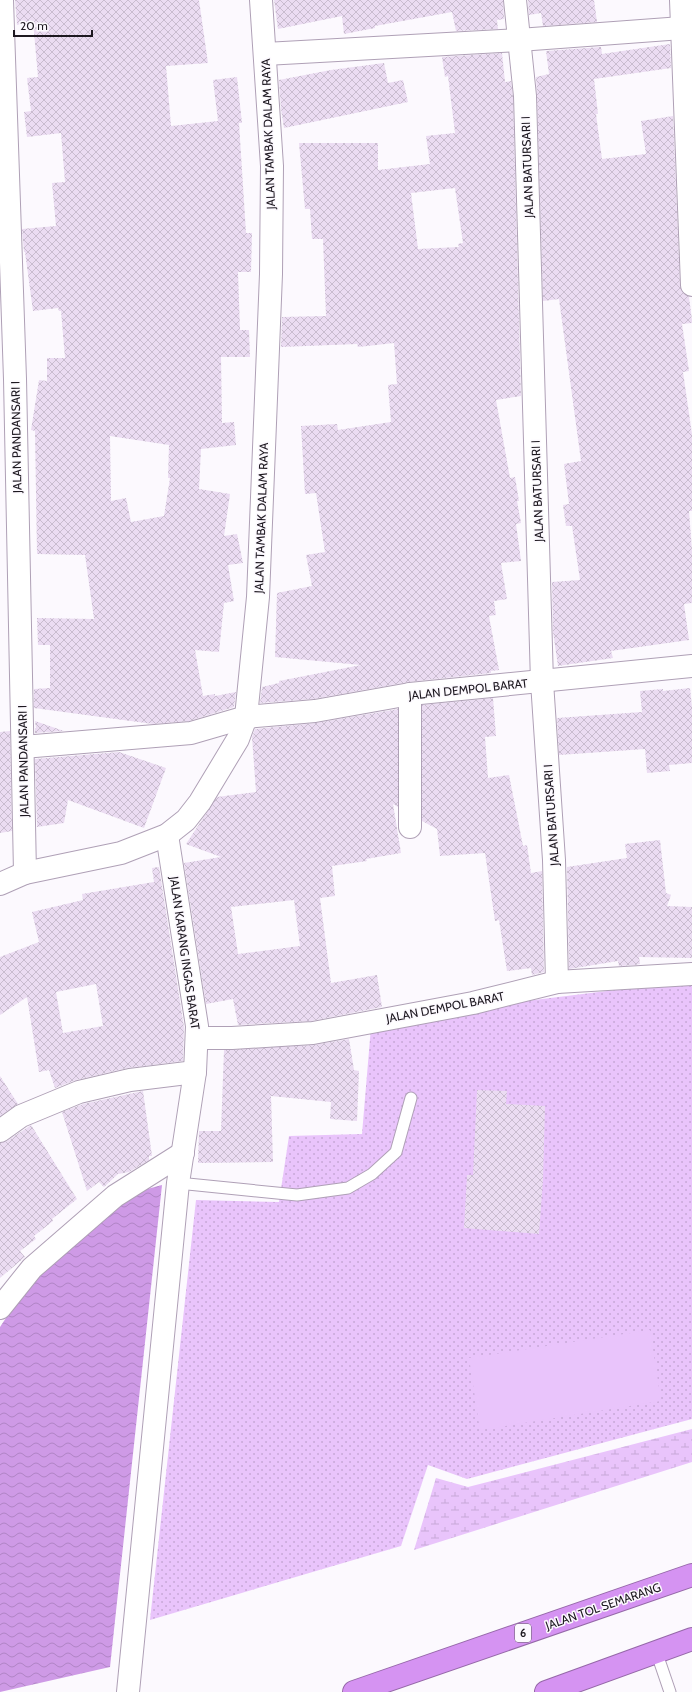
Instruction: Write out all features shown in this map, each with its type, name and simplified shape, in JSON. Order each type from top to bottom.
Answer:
[{"type":"highway","name":"JALAN TOL SEMARANG","points":[[354,1692],[692,1575]]},
{"type":"highway","points":[[546,1692],[692,1639]]},
{"type":"street","name":"JALAN PANDANSARI I","points":[[2,0],[8,432],[23,747],[25,873]]},
{"type":"street","name":"JALAN TAMBAK DALAM RAYA","points":[[0,884],[25,873],[121,853],[167,835],[186,820],[200,802],[238,739],[246,717],[258,597],[271,274],[272,166],[261,0]]},
{"type":"street","name":"JALAN BATURSARI I","points":[[515,0],[525,96],[542,682],[554,860],[557,982]]},
{"type":"street","points":[[681,0],[692,277]]},
{"type":"street","points":[[265,54],[519,40],[682,28]]},
{"type":"street","name":"JALAN DEMPOL BARAT","points":[[23,747],[191,733],[246,717],[315,711],[410,694],[692,666]]},
{"type":"street","points":[[410,694],[410,827]]},
{"type":"street","name":"JALAN KARANG INGAS BARAT","points":[[128,1692],[178,1183],[194,1072],[197,1038],[196,1019],[167,835]]},
{"type":"street","name":"JALAN DEMPOL BARAT","points":[[197,1038],[232,1038],[313,1033],[473,1003],[557,982],[692,974]]},
{"type":"street","points":[[0,1131],[21,1116],[79,1092],[130,1080],[194,1072]]},
{"type":"street","points":[[0,1308],[32,1268],[115,1196],[183,1154]]},
{"type":"lane","points":[[178,1183],[297,1195],[348,1188],[372,1174],[396,1152],[411,1098]]},
{"type":"lane","points":[[656,1651],[670,1692]]},
{"type":"green space","points":[[692,985],[692,1419],[467,1479],[428,1465],[401,1546],[150,1620],[196,1200],[279,1202],[289,1136],[362,1134],[371,1027],[477,1007],[623,989]]},
{"type":"green space","points":[[650,1330],[661,1401],[480,1430],[469,1358]]},
{"type":"green space","points":[[692,1429],[692,1462],[414,1550],[436,1478],[468,1487]]},
{"type":"water","points":[[162,1185],[110,1667],[0,1692],[0,1327],[37,1271],[129,1194]]},
{"type":"building","points":[[15,0],[199,0],[208,63],[166,66],[171,126],[218,121],[213,80],[237,77],[242,123],[239,123],[246,233],[252,233],[251,272],[238,272],[240,330],[249,330],[250,357],[221,357],[222,423],[234,422],[236,445],[201,449],[199,489],[230,494],[224,536],[237,534],[243,563],[228,565],[234,601],[224,603],[219,652],[195,650],[203,696],[215,694],[215,696],[236,692],[234,707],[189,721],[153,724],[34,708],[34,689],[50,688],[50,645],[38,645],[37,618],[94,619],[85,555],[37,554],[35,431],[31,430],[39,380],[47,381],[47,358],[65,358],[61,311],[59,311],[58,308],[33,311],[22,229],[56,226],[52,183],[65,182],[61,133],[27,137],[24,112],[31,111],[27,78],[38,77],[33,21],[17,25]],"holes":[[[110,436],[169,445],[168,478],[170,478],[164,516],[131,522],[126,498],[111,501]]]},
{"type":"building","points":[[274,0],[503,0],[504,19],[497,20],[498,29],[456,31],[452,12],[375,26],[375,28],[344,34],[342,16],[278,29]]},
{"type":"building","points":[[528,0],[594,0],[597,22],[543,26],[541,13],[529,15]]},
{"type":"building","points":[[670,44],[671,68],[594,79],[598,114],[596,114],[602,159],[646,154],[641,121],[673,116],[680,285],[682,292],[689,297],[692,320],[692,323],[682,324],[689,371],[683,372],[692,434],[692,511],[689,511],[692,550],[692,603],[684,604],[689,640],[611,651],[613,658],[558,666],[553,632],[552,582],[580,580],[572,526],[566,526],[563,505],[569,504],[564,464],[581,461],[559,299],[543,301],[536,77],[549,74],[546,51],[601,47],[602,54]]},
{"type":"building","points":[[502,53],[505,82],[511,81],[513,97],[521,396],[496,400],[510,478],[515,477],[519,501],[517,501],[521,523],[516,524],[521,561],[501,563],[507,599],[494,601],[496,615],[489,616],[499,670],[491,671],[491,673],[408,682],[313,699],[260,703],[262,687],[279,683],[279,681],[361,665],[275,657],[277,593],[312,586],[306,555],[325,552],[316,493],[305,494],[301,426],[337,424],[338,430],[391,422],[388,385],[397,384],[394,343],[358,347],[357,344],[281,347],[282,317],[326,316],[323,239],[312,239],[310,209],[305,209],[299,143],[378,143],[378,170],[430,164],[426,136],[455,133],[448,76],[445,77],[442,57]],"holes":[[[455,188],[463,243],[458,244],[459,247],[418,249],[411,193]]]},
{"type":"building","points":[[384,63],[388,83],[403,80],[408,102],[284,128],[279,80],[331,70]]},
{"type":"building","points":[[690,688],[692,707],[692,763],[669,765],[670,771],[647,773],[645,749],[559,755],[557,718],[642,712],[640,691],[663,689],[663,691]]},
{"type":"building","points":[[493,698],[496,736],[485,737],[488,778],[509,775],[523,846],[527,845],[531,873],[542,871],[544,972],[532,975],[531,968],[507,971],[499,920],[495,921],[485,853],[440,856],[437,829],[422,821],[422,705]]},
{"type":"building","points":[[398,709],[398,807],[393,804],[401,853],[366,859],[367,861],[332,866],[335,896],[320,898],[331,983],[377,975],[382,1007],[311,1021],[238,1025],[233,999],[206,1004],[184,863],[221,857],[186,844],[217,797],[256,792],[252,737],[255,729],[316,723]],"holes":[[[294,900],[300,946],[238,954],[231,907]]]},
{"type":"building","points":[[35,721],[64,731],[35,733]]},
{"type":"building","points":[[10,731],[12,831],[0,833],[0,732]]},
{"type":"building","points":[[119,752],[166,768],[144,828],[68,800],[64,823],[37,827],[35,759]]},
{"type":"building","points":[[660,840],[666,893],[671,895],[667,906],[692,907],[692,958],[639,957],[640,964],[635,965],[619,966],[618,961],[569,969],[567,867],[627,858],[625,844]]},
{"type":"building","points":[[159,867],[184,1027],[183,1061],[127,1068],[76,1080],[55,1088],[49,1070],[39,1072],[27,997],[0,1015],[0,957],[39,942],[32,912],[83,900],[82,894],[154,882],[152,868]],"holes":[[[96,984],[103,1026],[63,1033],[56,992]]]},
{"type":"building","points":[[349,1039],[354,1070],[359,1071],[357,1121],[330,1119],[331,1102],[271,1096],[273,1162],[198,1163],[199,1131],[221,1131],[224,1050],[314,1045]]},
{"type":"building","points":[[0,1076],[18,1104],[0,1116]]},
{"type":"building","points":[[477,1090],[507,1091],[506,1104],[545,1106],[543,1180],[539,1234],[464,1228],[467,1175],[473,1175]]},
{"type":"building","points":[[143,1091],[152,1156],[149,1156],[149,1160],[129,1172],[118,1174],[104,1187],[99,1182],[87,1191],[62,1112],[83,1104]]},
{"type":"building","points":[[31,1125],[77,1199],[34,1236],[36,1239],[20,1251],[25,1257],[0,1278],[0,1143],[7,1141]]}]
